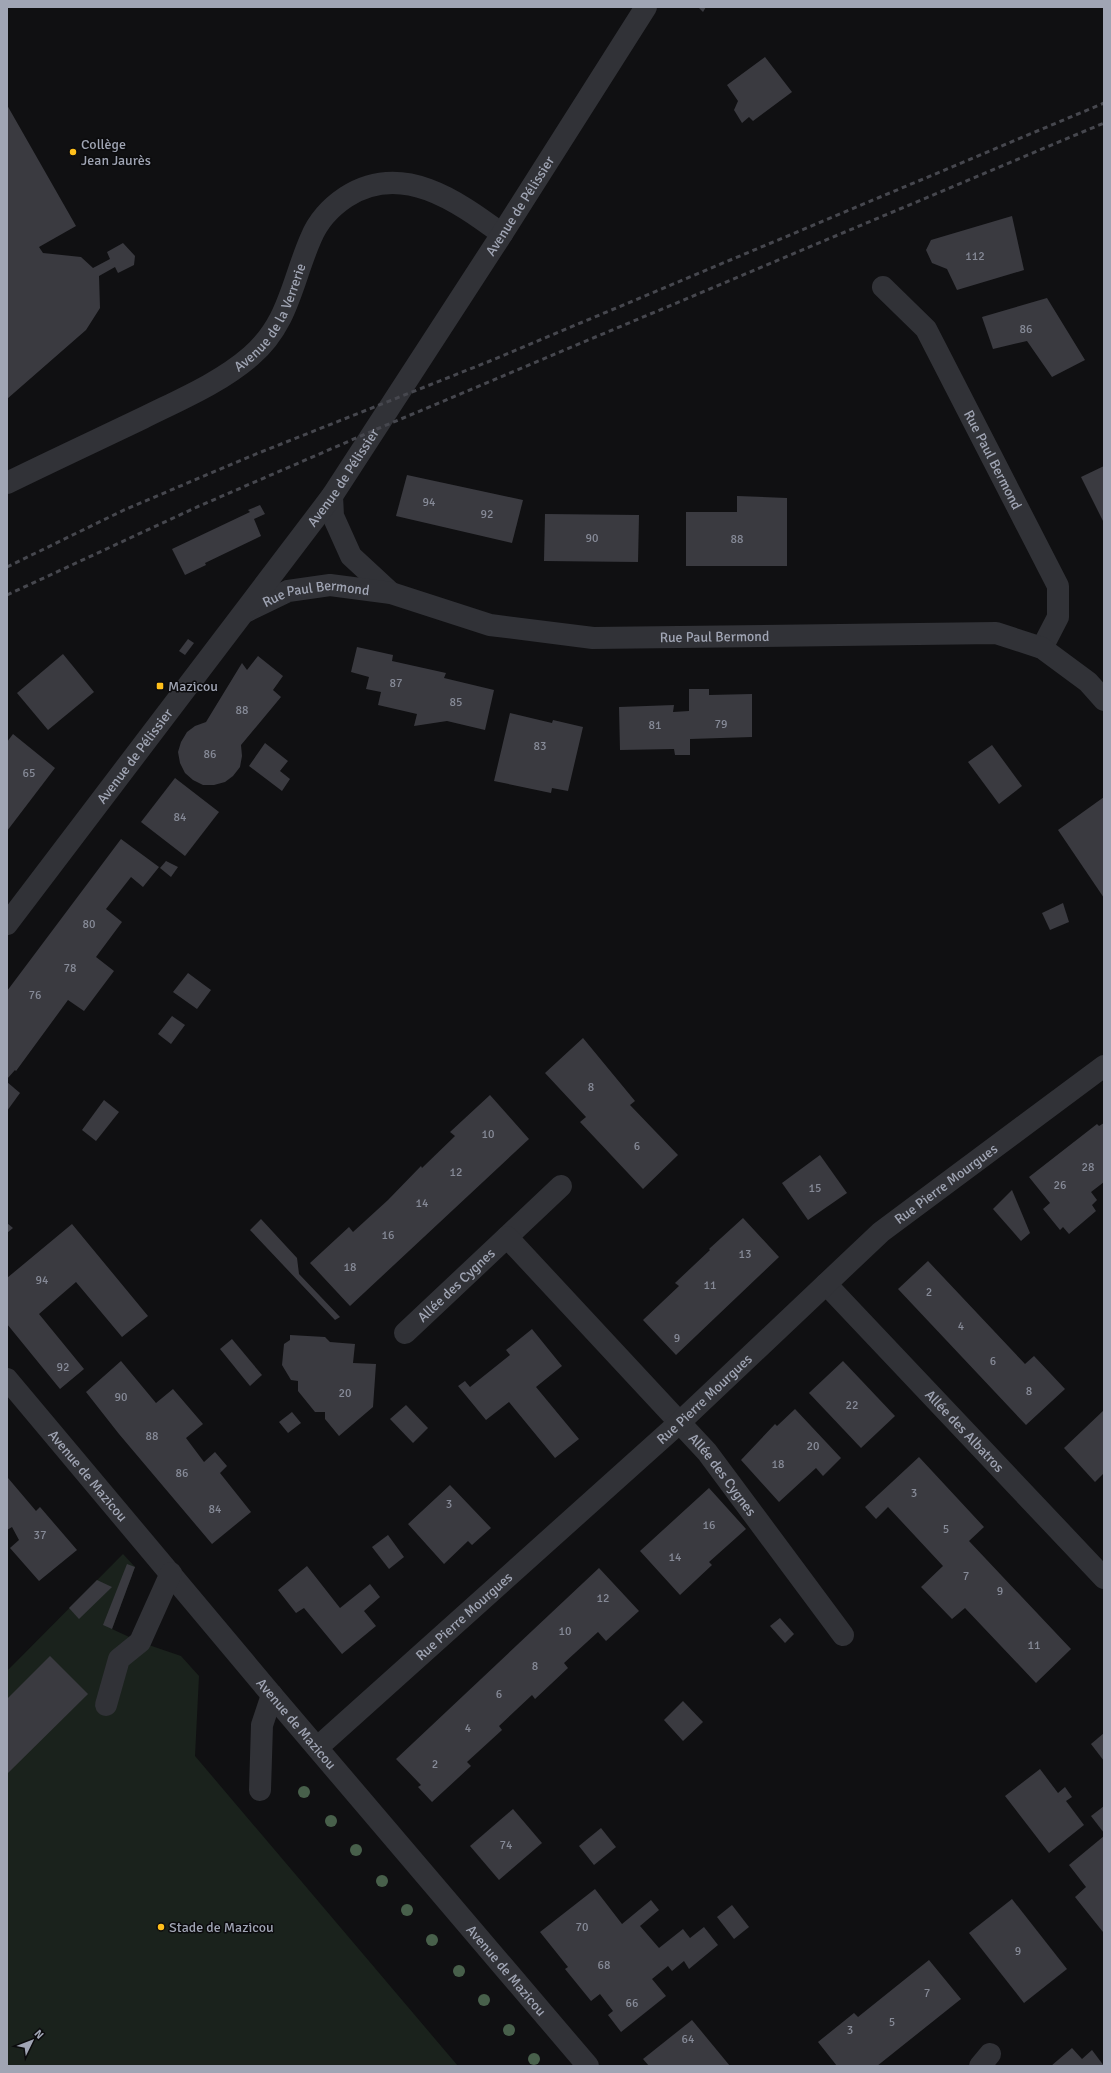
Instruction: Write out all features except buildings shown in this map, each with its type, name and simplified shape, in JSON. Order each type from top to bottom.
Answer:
[{"type":"street","name":"Avenue de Pélissier","points":[[7,924],[332,496],[502,234],[646,7]]},
{"type":"street","name":"Avenue de la Verrerie","points":[[7,483],[170,405],[229,372],[251,356],[277,327],[294,287],[311,237],[318,224],[330,210],[355,192],[373,185],[411,184],[435,192],[480,218],[502,234]]},
{"type":"street","name":"Rue Paul Bermond","points":[[883,287],[926,329],[1058,586],[1058,617],[1042,648]]},
{"type":"street","name":"Rue Paul Bermond","points":[[332,496],[333,516],[351,556],[391,593]]},
{"type":"street","name":"Rue Paul Bermond","points":[[244,612],[288,591],[330,585],[391,593],[490,625],[593,638],[996,633],[1042,648],[1088,682],[1104,700]]},
{"type":"street","name":"Rue Pierre Mourgues","points":[[318,1747],[679,1423],[881,1232],[1104,1066]]},
{"type":"street","name":"Allée des Cygnes","points":[[404,1333],[561,1186]]},
{"type":"street","name":"Allée des Cygnes","points":[[507,1237],[707,1452],[843,1635]]},
{"type":"street","name":"Allée des Albatros","points":[[826,1284],[1104,1578]]},
{"type":"street","name":"Avenue de Mazicou","points":[[7,1379],[272,1695],[318,1747],[588,2066]]},
{"type":"street","points":[[106,1705],[119,1659],[140,1642],[171,1573]]},
{"type":"street","points":[[260,1790],[262,1725],[272,1695]]},
{"type":"shaded area","name":"Stade de Mazicou","points":[[123,1554],[135,1567],[112,1629],[140,1642],[181,1656],[199,1676],[195,1756],[458,2066],[7,2066],[7,1671]]},
{"type":"railway","points":[[7,567],[124,510],[251,456],[490,361],[1104,103]]},
{"type":"railway","points":[[7,595],[197,507],[377,429],[1104,123]]},
{"type":"place","name":"Collège Jean Jaurès","points":[[73,152]]},
{"type":"place","name":"Mazicou","points":[[160,686]]},
{"type":"place","name":"Stade de Mazicou","points":[[161,1927]]}]
